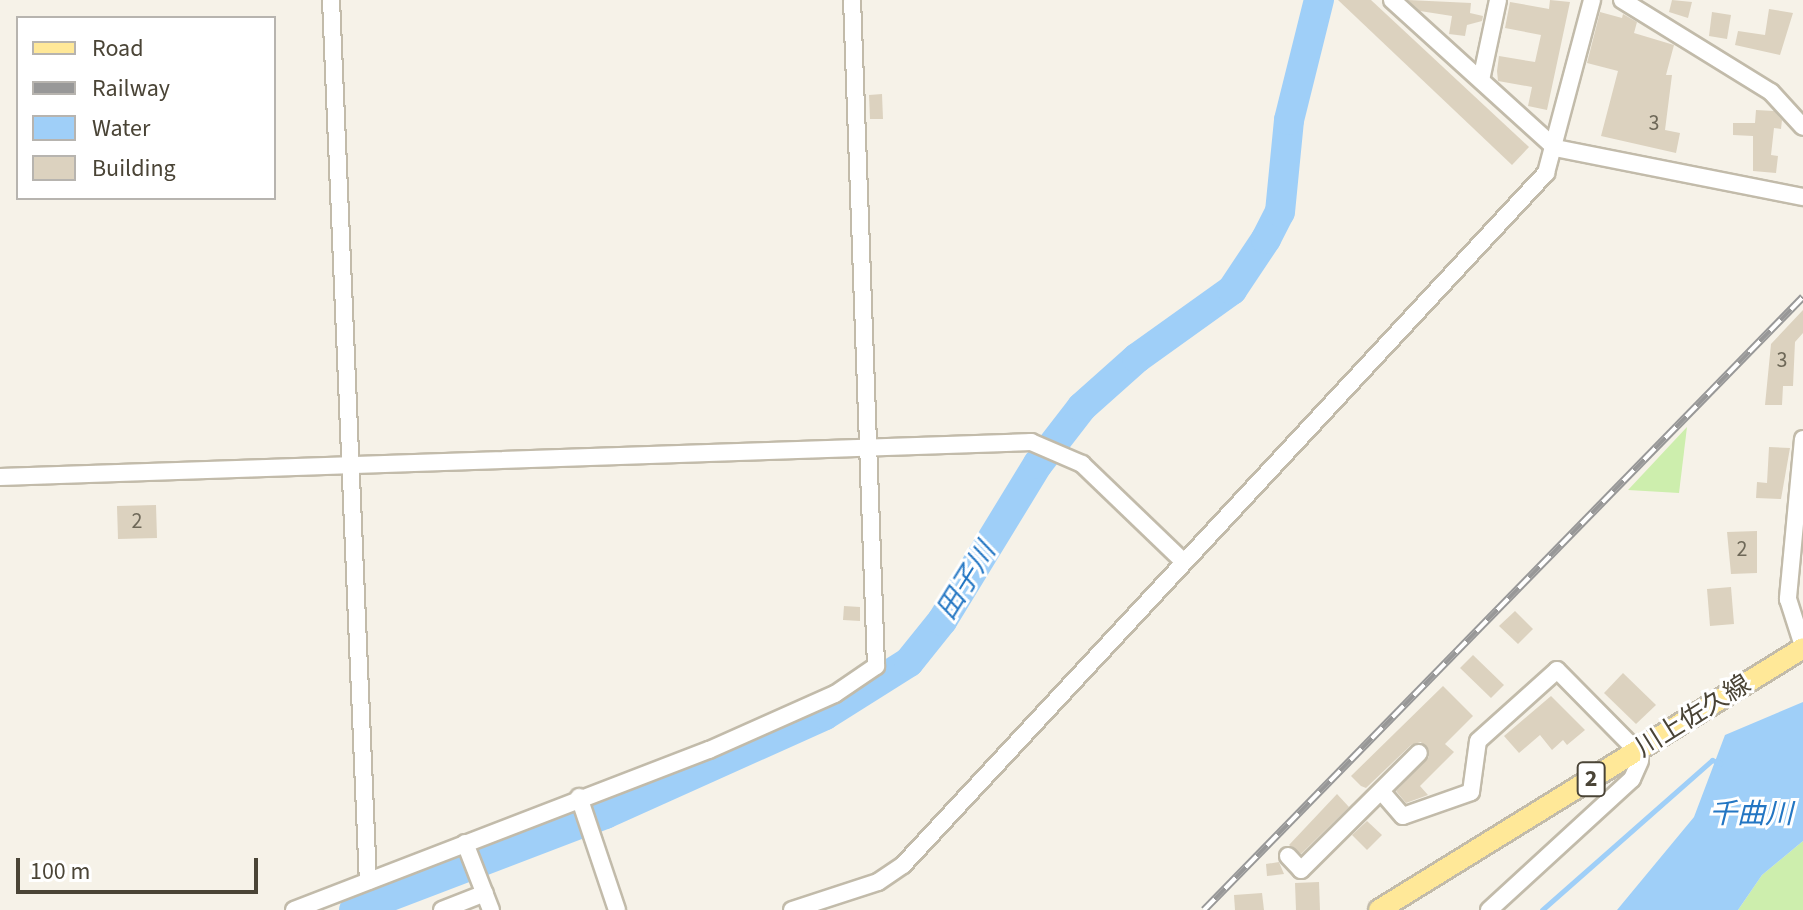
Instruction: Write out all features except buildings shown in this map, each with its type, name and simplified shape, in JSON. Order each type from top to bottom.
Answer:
[{"type":"main road","name":"川上佐久線","points":[[1379,910],[1803,647]]},
{"type":"street","points":[[331,0],[368,881]]},
{"type":"street","points":[[294,910],[467,848],[777,721],[835,694],[876,666],[871,444],[852,0]]},
{"type":"street","points":[[1392,0],[1555,148],[1803,197]]},
{"type":"street","points":[[1481,80],[1498,0]]},
{"type":"street","points":[[792,910],[878,882],[903,865],[1546,173],[1592,0]]},
{"type":"street","points":[[1622,0],[1771,92],[1803,127]]},
{"type":"street","points":[[1803,439],[1788,599],[1803,647]]},
{"type":"street","points":[[0,477],[871,444],[1036,443],[1071,456],[1184,562]]},
{"type":"street","points":[[1381,791],[1403,816],[1471,792],[1478,741],[1557,670],[1637,751],[1640,761],[1632,779],[1489,910]]},
{"type":"street","points":[[1288,856],[1301,870],[1419,753]]},
{"type":"street","points":[[581,801],[617,910]]},
{"type":"street","points":[[467,848],[491,910]]},
{"type":"street","points":[[442,910],[483,886]]},
{"type":"green space","points":[[1687,427],[1679,493],[1628,490]]},
{"type":"green space","points":[[1803,841],[1803,910],[1738,910],[1762,875]]},
{"type":"water","name":"千曲川","points":[[1803,702],[1803,841],[1762,875],[1738,910],[1617,910],[1694,817],[1725,735]]},
{"type":"waterway","name":"田子川","points":[[354,910],[605,814],[825,715],[909,662],[942,621],[1038,464],[1082,407],[1137,358],[1232,290],[1266,239],[1280,212],[1289,120],[1319,0]]},
{"type":"waterway","points":[[1542,910],[1712,760],[1720,763]]},
{"type":"railway","points":[[1204,910],[1803,297]]}]
